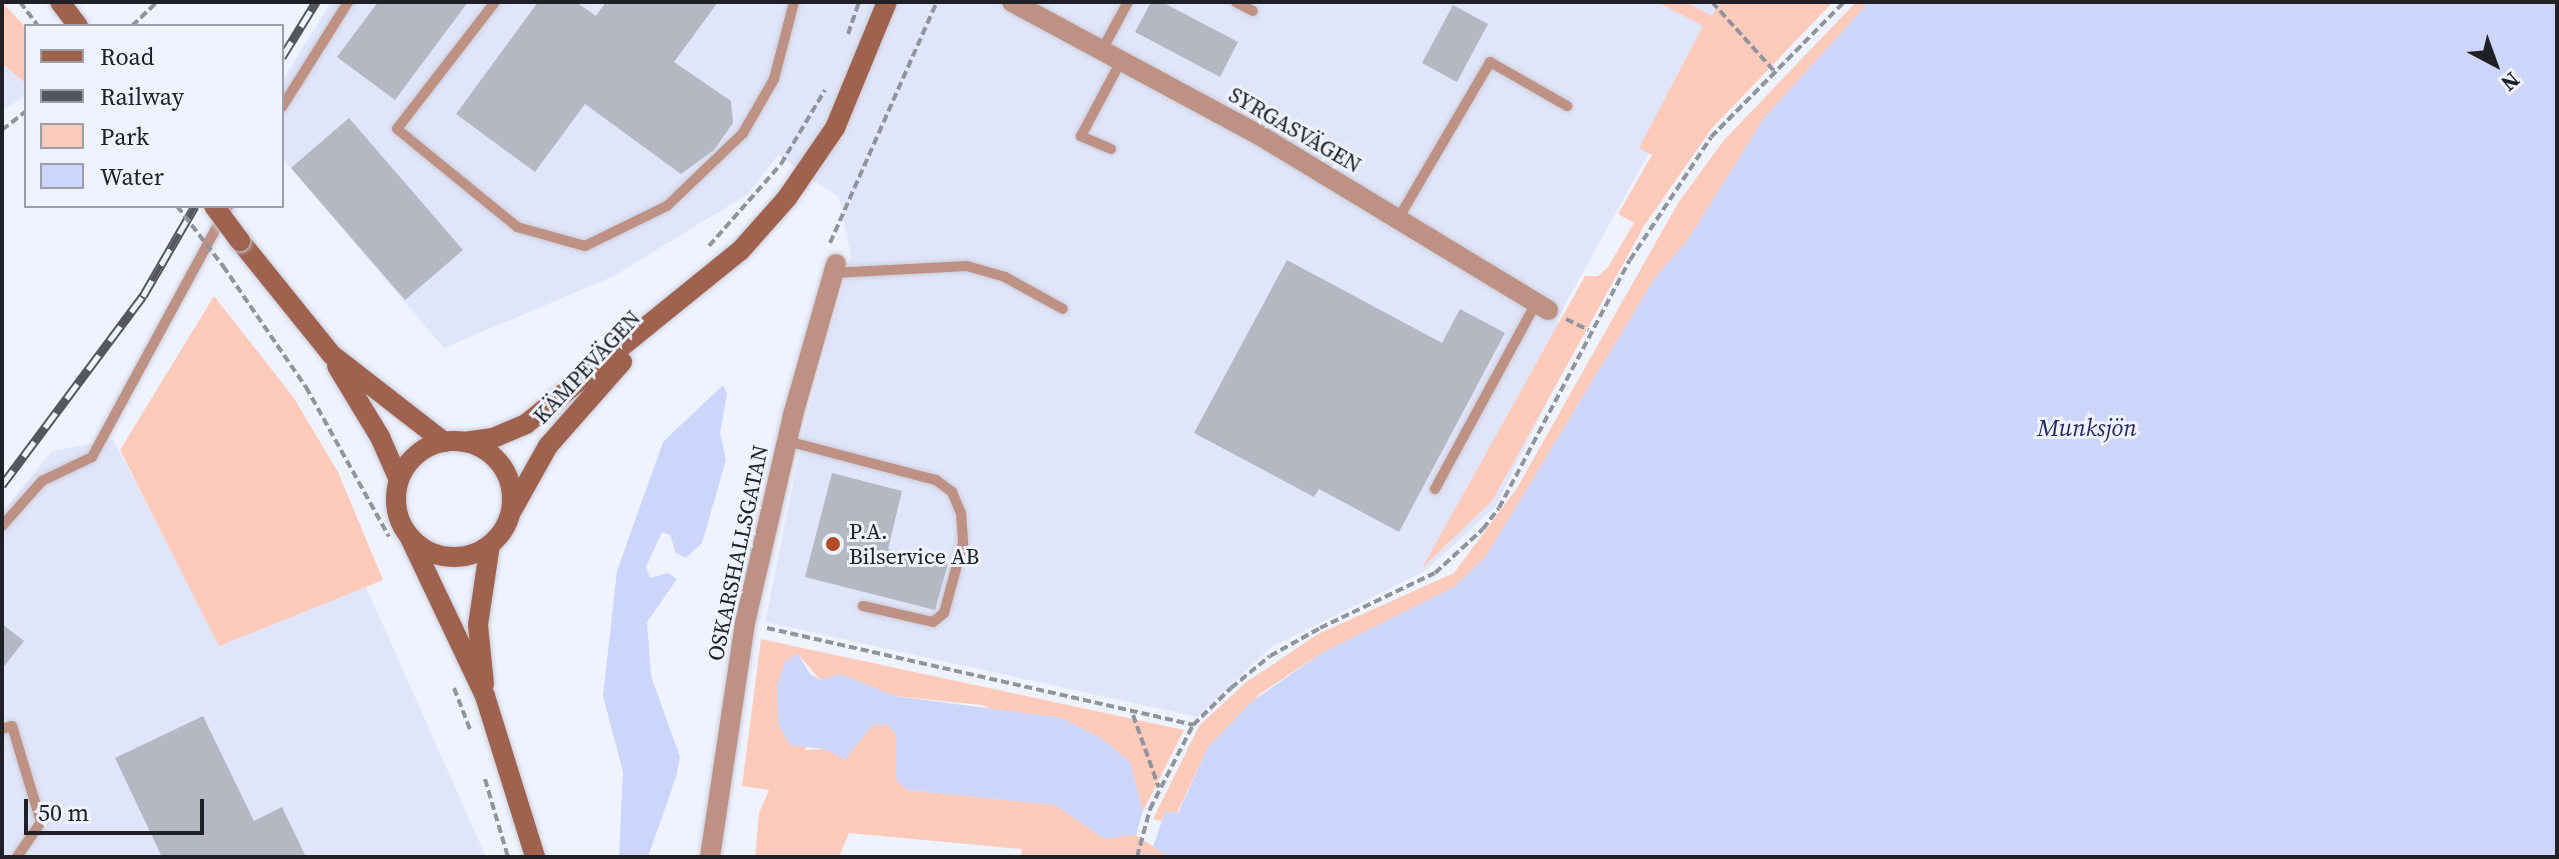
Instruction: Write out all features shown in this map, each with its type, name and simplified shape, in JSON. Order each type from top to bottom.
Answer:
[{"type":"main road","points":[[60,2],[76,24]]},
{"type":"main road","name":"KÄMPEVÄGEN","points":[[454,442],[493,438],[526,424],[740,251],[787,198],[827,140],[887,2]]},
{"type":"main road","points":[[215,208],[332,355],[380,437],[399,480],[397,510],[401,540],[485,696],[535,857]]},
{"type":"main road","name":"KÄMPEVÄGEN","points":[[510,514],[548,446],[577,408],[684,299]]},
{"type":"main road","points":[[332,355],[454,442],[497,460],[507,476],[510,514],[490,545],[478,625],[485,696]]},
{"type":"main road","points":[[399,480],[419,453],[454,442]]},
{"type":"main road","points":[[401,540],[440,556],[457,558],[490,545]]},
{"type":"street","name":"SYRGASVÄGEN","points":[[1012,2],[1259,135],[1542,306]]},
{"type":"street","name":"OSKARSHALLSGATAN","points":[[710,857],[745,623],[787,441],[834,268]]},
{"type":"lane","points":[[284,104],[348,2]]},
{"type":"lane","points":[[495,2],[397,129],[517,227],[585,246],[667,206],[743,133],[774,79],[794,2]]},
{"type":"lane","points":[[1102,50],[1128,2]]},
{"type":"lane","points":[[1236,2],[1253,11]]},
{"type":"lane","points":[[1111,149],[1081,136],[1121,61]]},
{"type":"lane","points":[[1398,219],[1490,62],[1567,106]]},
{"type":"lane","points":[[2,526],[42,481],[92,457],[227,208]]},
{"type":"lane","points":[[834,268],[967,266],[1005,277],[1063,309]]},
{"type":"lane","points":[[1435,489],[1542,306]]},
{"type":"lane","points":[[787,441],[936,480],[957,502],[963,543],[944,613],[933,622],[863,606]]},
{"type":"lane","points":[[2,729],[12,726],[40,813],[40,828],[17,857]]},
{"type":"path","points":[[20,2],[36,24]]},
{"type":"path","points":[[134,24],[157,2]]},
{"type":"path","points":[[842,50],[859,2]]},
{"type":"path","points":[[834,268],[829,245],[867,168],[937,2]]},
{"type":"path","points":[[1712,2],[1776,73]]},
{"type":"path","points":[[1137,857],[1150,809],[1193,725],[1270,656],[1419,583],[1474,539],[1499,508],[1589,330],[1711,137],[1844,2]]},
{"type":"path","points":[[700,257],[781,164],[831,79]]},
{"type":"path","points":[[2,130],[24,113]]},
{"type":"path","points":[[179,208],[223,266],[306,387],[401,540]]},
{"type":"path","points":[[745,623],[1133,715],[1193,725]]},
{"type":"path","points":[[449,673],[476,746]]},
{"type":"path","points":[[1133,715],[1159,790]]},
{"type":"path","points":[[484,776],[508,857]]},
{"type":"shaded area","points":[[331,2],[1732,2],[1556,321],[1581,334],[1495,507],[1425,571],[1271,647],[1197,717],[765,622],[806,421],[851,256],[839,197],[778,155],[748,194],[614,276],[444,348],[284,160],[284,78]]},
{"type":"shaded area","points":[[2,63],[24,82],[24,96],[2,111]]},
{"type":"shaded area","points":[[113,440],[220,641],[358,569],[486,857],[2,857],[2,513],[52,451]]},
{"type":"green space","points":[[2,2],[24,26],[24,82],[2,63]]},
{"type":"green space","points":[[1657,2],[1686,2],[1712,16],[1720,2],[1833,2],[1712,128],[1644,226],[1492,501],[1422,568],[1585,276],[1598,276],[1608,267],[1634,223],[1618,214],[1652,155],[1639,148],[1703,26]]},
{"type":"green space","points":[[1856,2],[1869,2],[1764,118],[1687,241],[1656,276],[1486,556],[1454,587],[1320,654],[1261,693],[1208,747],[1177,813],[1165,812],[1162,821],[1153,819],[1199,726],[1245,683],[1318,634],[1454,573],[1517,488],[1678,203],[1724,140]]},
{"type":"green space","points":[[214,296],[294,398],[338,472],[383,580],[219,646],[120,450]]},
{"type":"green space","points":[[761,639],[1184,730],[1143,811],[1130,762],[981,705],[895,696],[840,674],[820,680],[798,654],[806,750],[824,749],[845,759],[873,725],[887,725],[896,734],[896,769],[907,790],[1055,805],[1104,838],[1136,835],[1169,857],[1021,857],[1022,849],[849,833],[839,857],[755,857],[759,813],[769,790],[742,786]]},
{"type":"water","name":"Munksjön","points":[[1869,2],[2557,2],[2557,857],[1169,857],[1153,847],[1165,812],[1178,813],[1208,747],[1251,702],[1320,654],[1454,587],[1486,556],[1656,276],[1687,241],[1764,118]]},
{"type":"water","points":[[723,385],[727,394],[720,433],[726,460],[702,543],[686,558],[676,553],[670,535],[662,532],[646,567],[650,578],[668,573],[677,579],[647,622],[651,676],[680,757],[676,777],[648,857],[619,857],[623,772],[603,696],[617,571],[663,442]]},
{"type":"water","points":[[798,654],[810,674],[820,680],[840,674],[895,696],[1062,718],[1103,739],[1130,762],[1143,811],[1136,835],[1104,839],[1055,805],[907,790],[896,780],[896,734],[887,725],[873,725],[845,759],[824,749],[790,745],[778,724],[777,686],[785,661]]},
{"type":"building","points":[[378,2],[468,2],[395,100],[337,57]]},
{"type":"building","points":[[538,2],[576,2],[596,16],[606,2],[718,2],[674,62],[731,101],[733,123],[714,150],[681,174],[585,104],[535,172],[456,114]]},
{"type":"building","points":[[1151,2],[1162,2],[1238,42],[1220,77],[1135,32]]},
{"type":"building","points":[[1453,5],[1488,24],[1457,82],[1422,63]]},
{"type":"building","points":[[349,118],[463,250],[405,300],[291,168]]},
{"type":"building","points":[[1287,260],[1442,343],[1460,309],[1505,333],[1399,532],[1319,489],[1314,497],[1194,433]]},
{"type":"building","points":[[832,473],[902,491],[888,549],[948,564],[935,610],[805,577]]},
{"type":"building","points":[[2,624],[24,641],[2,669]]},
{"type":"building","points":[[203,716],[254,821],[282,807],[306,857],[162,857],[115,758]]},
{"type":"railway","points":[[284,54],[316,2]]},
{"type":"railway","points":[[2,485],[143,296],[194,208]]},
{"type":"place","name":"P.A. Bilservice AB","points":[[833,544]]}]
